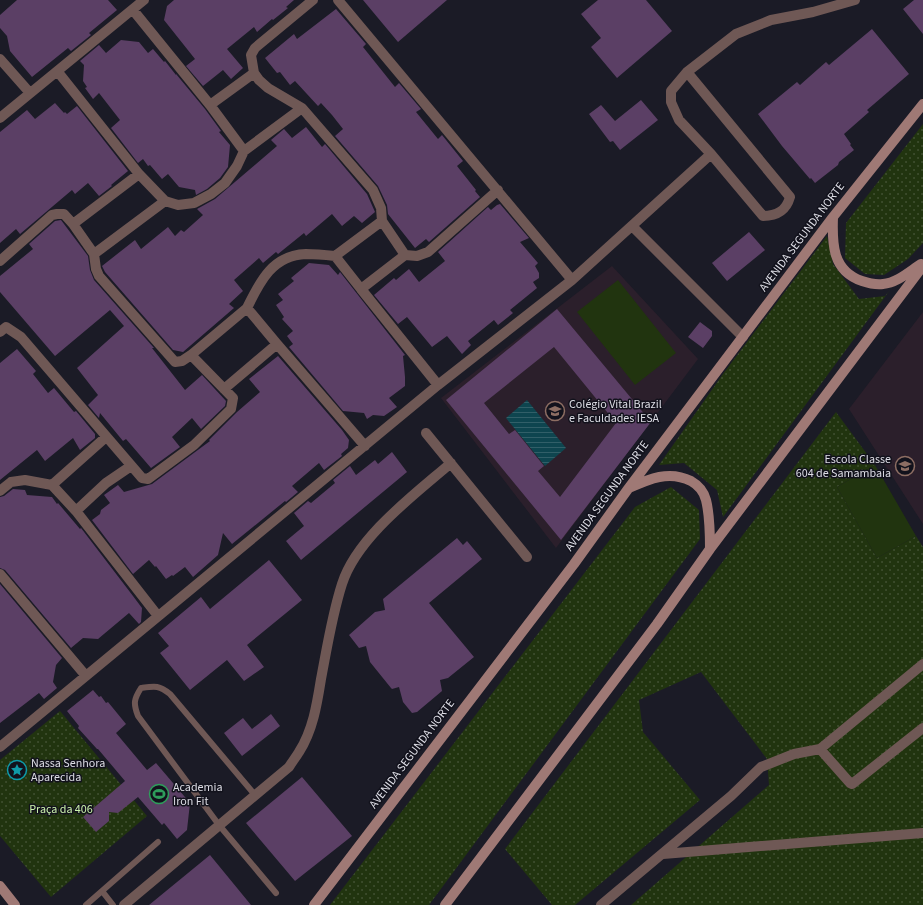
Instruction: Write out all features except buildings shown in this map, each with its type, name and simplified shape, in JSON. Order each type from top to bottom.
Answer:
[{"type":"main road","name":"AVENIDA SEGUNDA NORTE","points":[[314,905],[574,564],[628,488],[833,217],[923,104]]},
{"type":"main road","points":[[833,217],[832,238],[836,256],[842,268],[855,279],[868,283],[884,284],[899,278],[923,263]]},
{"type":"main road","points":[[445,905],[657,624],[710,549],[923,266]]},
{"type":"main road","points":[[628,488],[649,479],[668,475],[684,477],[697,485],[706,498],[710,549]]},
{"type":"main road","points":[[0,887],[15,905]]},
{"type":"street","points":[[0,118],[144,0]]},
{"type":"street","points":[[313,0],[254,48],[251,55],[254,73],[268,88],[302,108],[373,190],[381,208],[382,221],[405,255]]},
{"type":"street","points":[[338,0],[572,280]]},
{"type":"street","points":[[687,72],[790,197],[788,205],[782,212],[772,216],[763,216],[711,154],[679,120],[671,102],[671,91],[687,72],[736,34],[771,20],[813,12],[855,0]]},
{"type":"street","points":[[133,10],[210,105],[244,151]]},
{"type":"street","points":[[0,59],[30,93]]},
{"type":"street","points":[[58,72],[139,174],[165,201],[178,205],[194,203],[211,194],[225,183],[237,166],[244,151],[302,108]]},
{"type":"street","points":[[210,105],[254,73]]},
{"type":"street","points":[[0,746],[365,446],[438,384],[572,280],[711,154]]},
{"type":"street","points":[[73,224],[139,174]]},
{"type":"street","points":[[361,289],[405,255],[417,256],[428,252],[498,190]]},
{"type":"street","points":[[94,254],[165,201]]},
{"type":"street","points":[[0,261],[52,215],[64,214],[94,254],[96,269],[99,276],[175,362],[182,362],[247,308],[259,284],[268,271],[281,261],[306,254],[335,256],[382,221]]},
{"type":"street","points":[[632,226],[743,337]]},
{"type":"street","points":[[335,256],[438,384]]},
{"type":"street","points":[[247,308],[365,446]]},
{"type":"street","points":[[2,327],[21,337],[131,466],[142,478],[148,479],[194,446],[231,409],[233,398],[191,355]]},
{"type":"street","points":[[224,389],[277,344]]},
{"type":"street","points":[[426,433],[527,557]]},
{"type":"street","points":[[52,485],[106,437]]},
{"type":"street","points":[[124,905],[289,767],[300,751],[316,710],[330,631],[342,583],[356,555],[372,535],[398,509],[450,463]]},
{"type":"street","points":[[76,511],[106,483],[131,466]]},
{"type":"street","points":[[0,491],[10,482],[25,480],[52,485],[76,511],[158,616]]},
{"type":"street","points":[[0,574],[86,676]]},
{"type":"street","points":[[601,905],[731,796],[761,767],[794,754],[820,749],[923,664]]},
{"type":"street","points":[[820,749],[852,784],[923,728]]},
{"type":"street","points":[[663,854],[923,833]]},
{"type":"lane","points":[[255,795],[170,694],[162,688],[151,686],[141,688],[135,697],[134,707],[138,716],[219,825],[276,893]]},
{"type":"lane","points":[[86,905],[158,842]]},
{"type":"lane","points":[[102,891],[113,905]]},
{"type":"shaded area","name":"Colégio Vital Brazil e Faculdades IESA","points":[[612,266],[698,359],[556,548],[441,398]]},
{"type":"shaded area","name":"Escola Classe 604 de Samambaia","points":[[923,312],[923,524],[849,409]]},
{"type":"green space","points":[[923,124],[923,243],[908,259],[884,275],[865,274],[845,258],[846,223]]},
{"type":"green space","points":[[827,236],[833,264],[859,299],[885,296],[890,290],[723,517],[717,490],[684,463],[659,465],[723,374]]},
{"type":"green space","points":[[618,280],[676,353],[635,385],[577,312]]},
{"type":"green space","points":[[836,412],[875,465],[837,487],[877,558],[916,536],[923,547],[923,905],[631,905],[769,785],[767,759],[701,672],[639,700],[643,732],[700,800],[575,905],[552,905],[505,849]]},
{"type":"green space","points":[[875,465],[916,536],[877,558],[837,487]]},
{"type":"green space","points":[[671,487],[699,510],[700,539],[429,905],[330,905],[635,507]]},
{"type":"green space","name":"Praça da 406","points":[[60,711],[147,816],[51,897],[0,836],[0,760]]},
{"type":"water","points":[[527,400],[566,448],[545,466],[506,418]]},
{"type":"place","name":"Colégio Vital Brazil e Faculdades IESA","points":[[555,411]]},
{"type":"place","name":"Escola Classe 604 de Samambaia","points":[[905,466]]},
{"type":"place","name":"Nassa Senhora Aparecida","points":[[17,770]]},
{"type":"place","name":"Academia Iron Fit","points":[[159,794]]}]
